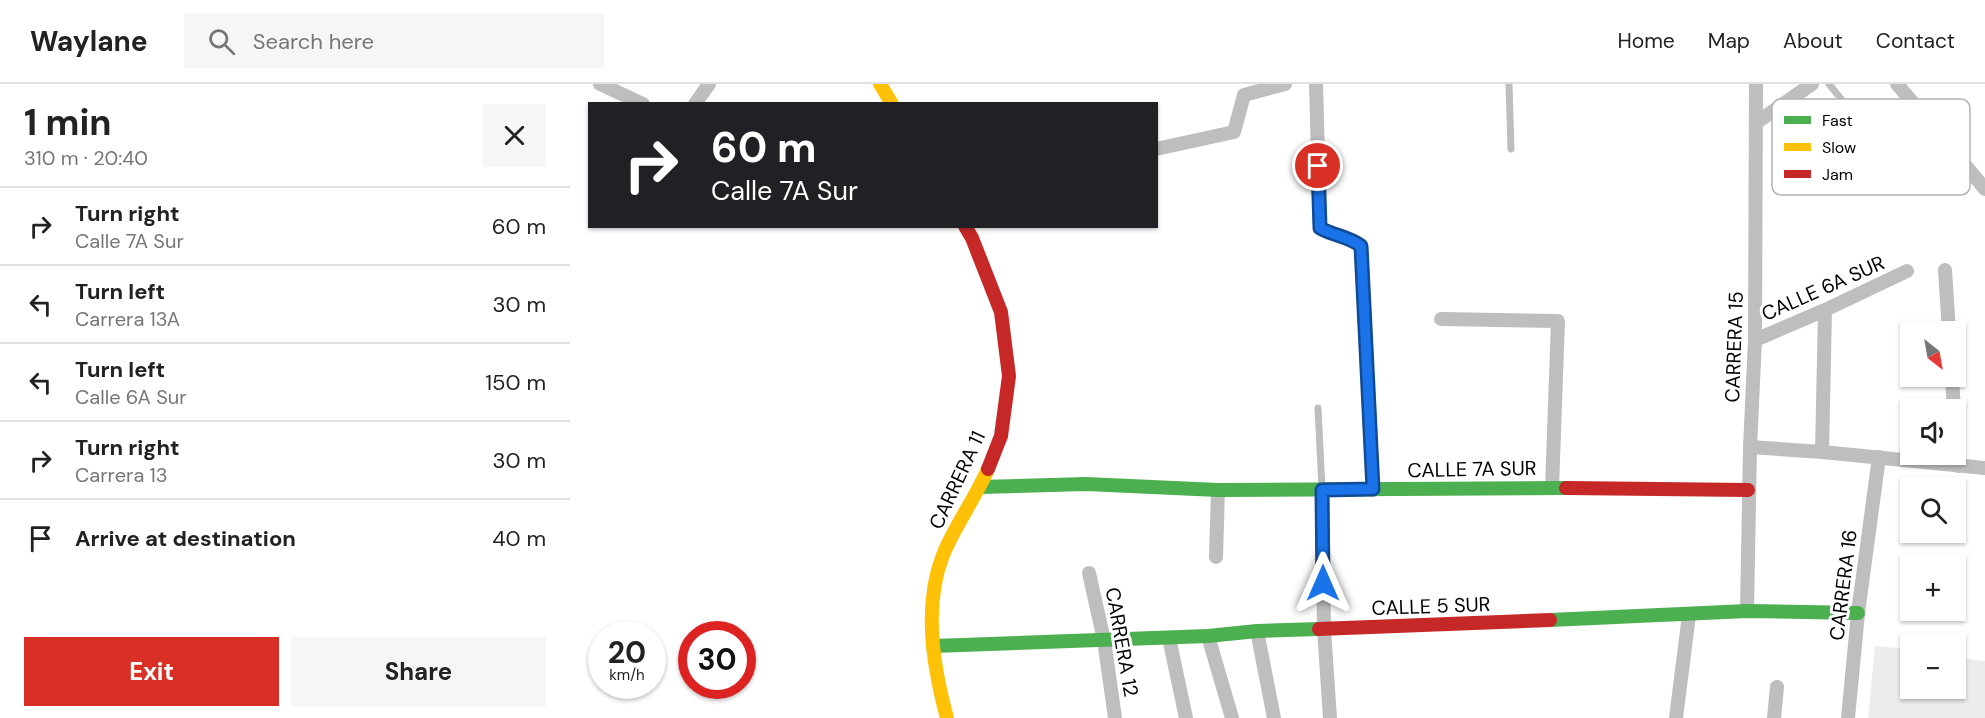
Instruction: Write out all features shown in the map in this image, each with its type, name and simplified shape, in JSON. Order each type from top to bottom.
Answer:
[{"type":"street","points":[[600,84],[639,102]]},
{"type":"street","points":[[694,102],[709,84]]},
{"type":"street","points":[[880,84],[891,102]]},
{"type":"street","points":[[1158,149],[1234,132],[1244,95],[1285,84]]},
{"type":"street","points":[[1316,84],[1320,228],[1332,235],[1350,237],[1361,246],[1373,489]]},
{"type":"street","name":"CARRERA 15","points":[[1747,611],[1748,490],[1755,340],[1756,84]]},
{"type":"street","points":[[1790,99],[1812,84]]},
{"type":"street","points":[[1897,84],[1910,99]]},
{"type":"street","points":[[1756,123],[1772,112]]},
{"type":"street","points":[[1970,171],[1985,189]]},
{"type":"street","name":"CARRERA 11","points":[[947,718],[937,681],[933,646],[934,583],[944,553],[980,487],[1001,436],[1009,376],[1001,312],[972,230]]},
{"type":"street","points":[[1945,270],[1948,321]]},
{"type":"street","name":"CALLE 6A SUR","points":[[1755,340],[1907,271]]},
{"type":"street","points":[[1822,452],[1825,310]]},
{"type":"street","points":[[1441,319],[1558,321],[1552,488]]},
{"type":"street","points":[[1750,447],[1985,468]]},
{"type":"street","name":"CARRERA 16","points":[[1848,718],[1858,613],[1879,457]]},
{"type":"street","name":"CALLE 7A SUR","points":[[980,487],[1086,484],[1218,490],[1552,488],[1748,490]]},
{"type":"street","points":[[1216,557],[1218,490]]},
{"type":"street","points":[[1322,490],[1324,629],[1330,718]]},
{"type":"street","name":"CARRERA 12","points":[[1089,573],[1104,640],[1115,718]]},
{"type":"street","name":"CALLE 5 SUR","points":[[933,646],[1169,638],[1257,631],[1747,611],[1858,613]]},
{"type":"street","points":[[1676,718],[1689,615]]},
{"type":"street","points":[[1257,631],[1274,718]]},
{"type":"street","points":[[1208,636],[1232,718]]},
{"type":"street","points":[[1169,638],[1186,718]]},
{"type":"street","points":[[1774,718],[1777,687]]},
{"type":"lane","points":[[1509,84],[1511,149]]},
{"type":"lane","points":[[1828,84],[1841,99]]},
{"type":"lane","points":[[1318,408],[1322,490]]},
{"type":"shaded area","points":[[1875,646],[1900,648],[1900,699],[1966,699],[1966,659],[1985,661],[1985,718],[1868,718]]},
{"type":"traffic: fast","points":[[980,487],[1086,484],[1218,490],[1566,488]]},
{"type":"traffic: fast","points":[[1550,620],[1747,611],[1858,613]]},
{"type":"traffic: fast","points":[[933,646],[1208,636],[1257,631],[1319,629]]},
{"type":"traffic: slow","points":[[880,84],[891,102]]},
{"type":"traffic: slow","points":[[947,718],[934,657],[933,595],[943,555],[988,469]]},
{"type":"traffic: jam","points":[[966,228],[1001,312],[1009,376],[1001,436],[988,469]]},
{"type":"traffic: jam","points":[[1566,488],[1748,490]]},
{"type":"traffic: jam","points":[[1319,629],[1550,620]]},
{"type":"route","points":[[1318,166],[1320,228],[1332,235],[1350,237],[1361,246],[1373,489],[1322,490],[1323,583]]}]
